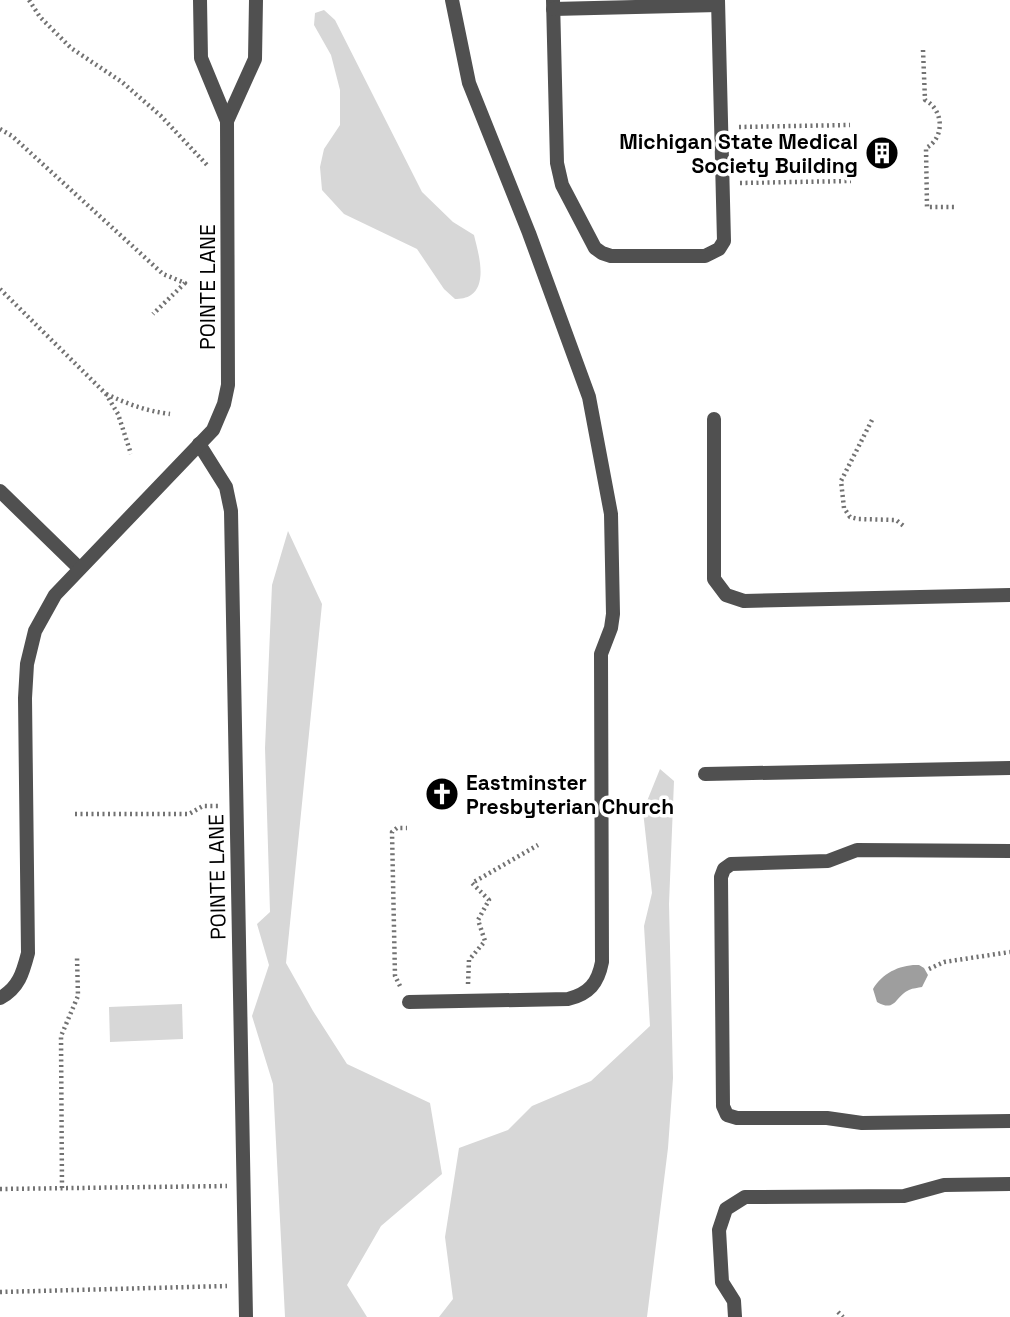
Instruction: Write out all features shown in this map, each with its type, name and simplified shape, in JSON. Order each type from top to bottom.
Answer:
[{"type":"street","points":[[200,0],[201,58],[228,121]]},
{"type":"street","points":[[228,121],[255,60],[256,0]]},
{"type":"street","points":[[409,1002],[568,999],[580,996],[591,988],[599,976],[602,962],[601,654],[611,628],[613,614],[611,514],[589,397],[529,233],[469,83],[452,0]]},
{"type":"street","points":[[718,2],[724,241],[719,249],[705,256],[611,256],[595,248],[562,185],[557,163],[553,5],[718,2]]},
{"type":"street","name":"POINTE LANE","points":[[0,998],[22,978],[28,953],[25,698],[27,664],[35,631],[55,595],[213,430],[224,404],[228,385],[228,121]]},
{"type":"street","points":[[714,419],[714,579],[726,595],[744,601],[1010,595]]},
{"type":"street","name":"POINTE LANE","points":[[199,444],[226,487],[231,511],[246,1317]]},
{"type":"street","points":[[0,491],[79,568]]},
{"type":"street","points":[[705,774],[1010,768]]},
{"type":"street","points":[[1010,851],[857,850],[828,861],[731,864],[724,869],[721,877],[723,1106],[727,1115],[737,1118],[827,1118],[862,1123],[1010,1121]]},
{"type":"street","points":[[735,1317],[734,1301],[722,1282],[719,1230],[726,1209],[745,1197],[904,1196],[944,1185],[1010,1184]]},
{"type":"path","points":[[29,0],[40,16],[71,48],[122,82],[161,116],[228,188]]},
{"type":"path","points":[[923,50],[925,100],[932,104],[940,124],[938,137],[926,148],[927,207],[956,207]]},
{"type":"path","points":[[751,127],[850,125]]},
{"type":"path","points":[[0,129],[12,136],[163,274],[184,283],[153,314]]},
{"type":"path","points":[[722,183],[851,181]]},
{"type":"path","points":[[0,289],[106,394],[118,414],[131,454]]},
{"type":"path","points":[[106,394],[149,412],[170,414]]},
{"type":"path","points":[[872,420],[841,481],[844,508],[850,517],[896,520],[905,527]]},
{"type":"path","points":[[75,814],[189,814],[203,806],[237,806]]},
{"type":"path","points":[[407,828],[397,828],[392,832],[395,976],[409,1002]]},
{"type":"path","points":[[467,1000],[468,960],[485,942],[478,920],[489,900],[472,883],[538,845]]},
{"type":"path","points":[[929,969],[944,962],[1010,952]]},
{"type":"path","points":[[62,1188],[61,1036],[78,996],[77,957]]},
{"type":"path","points":[[0,1189],[244,1185]]},
{"type":"path","points":[[0,1292],[246,1286]]},
{"type":"path","points":[[838,1312],[843,1317]]},
{"type":"shaded area","points":[[324,10],[335,20],[422,192],[453,222],[474,235],[480,275],[476,290],[469,296],[455,299],[444,289],[417,249],[344,214],[322,190],[320,167],[324,149],[340,125],[340,90],[331,55],[314,25],[315,13]]},
{"type":"shaded area","points":[[288,531],[322,604],[286,963],[347,1064],[430,1103],[442,1174],[381,1226],[347,1285],[367,1317],[285,1317],[273,1084],[252,1016],[269,965],[257,924],[270,912],[265,748],[272,585]]},
{"type":"shaded area","points":[[660,769],[674,781],[669,904],[673,1078],[668,1148],[647,1317],[439,1317],[453,1299],[445,1237],[459,1148],[508,1130],[532,1106],[591,1081],[650,1026],[644,926],[652,893],[643,811]]},
{"type":"shaded area","points":[[919,965],[928,975],[922,987],[904,993],[892,1005],[877,1002],[873,989],[881,978],[899,968]]},
{"type":"shaded area","points":[[182,1004],[183,1039],[110,1042],[109,1007]]},
{"type":"place","name":"Michigan State Medical Society Building","points":[[882,153]]},
{"type":"place","name":"Eastminster Presbyterian Church","points":[[442,794]]}]
